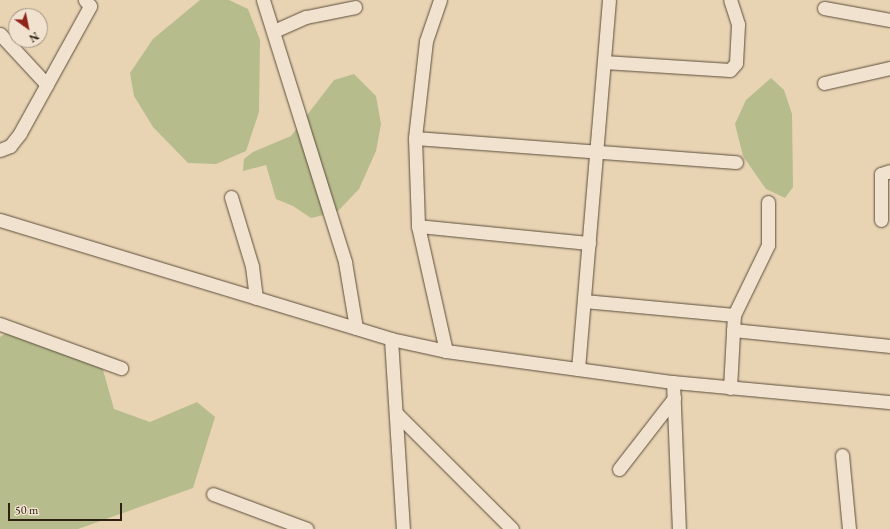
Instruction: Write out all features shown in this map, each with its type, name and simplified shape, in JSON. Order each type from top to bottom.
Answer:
[{"type":"street","points":[[0,150],[10,146],[20,134],[90,6],[85,0]]},
{"type":"street","points":[[263,0],[274,31],[345,262],[356,328]]},
{"type":"street","points":[[440,0],[426,41],[415,138],[418,226],[446,351]]},
{"type":"street","points":[[578,369],[609,0]]},
{"type":"street","points":[[604,62],[730,70],[736,62],[738,24],[730,0]]},
{"type":"street","points":[[274,31],[306,17],[355,7]]},
{"type":"street","points":[[824,8],[890,20]]},
{"type":"street","points":[[0,34],[47,85]]},
{"type":"street","points":[[824,82],[890,68]]},
{"type":"street","points":[[415,138],[597,150],[736,162]]},
{"type":"street","points":[[881,220],[881,174],[890,171]]},
{"type":"street","points":[[231,197],[252,266],[256,298]]},
{"type":"street","points":[[730,388],[734,314],[768,245],[768,202]]},
{"type":"street","points":[[0,220],[391,339],[446,351],[673,382],[890,402]]},
{"type":"street","points":[[418,226],[589,243]]},
{"type":"street","points":[[584,301],[734,314]]},
{"type":"street","points":[[0,324],[121,368]]},
{"type":"street","points":[[733,330],[890,346]]},
{"type":"street","points":[[391,339],[403,529]]},
{"type":"street","points":[[673,382],[680,529]]},
{"type":"street","points":[[618,469],[674,398]]},
{"type":"street","points":[[396,413],[512,529]]},
{"type":"street","points":[[842,455],[848,529]]},
{"type":"street","points":[[213,494],[306,529]]},
{"type":"green space","points":[[200,0],[229,0],[248,9],[260,40],[259,112],[246,151],[216,164],[188,163],[153,127],[134,96],[130,73],[153,39]]},
{"type":"green space","points":[[354,74],[376,96],[381,124],[376,151],[359,189],[337,212],[311,218],[293,206],[276,199],[266,165],[243,171],[244,159],[253,152],[291,136],[334,80]]},
{"type":"green space","points":[[771,78],[784,90],[792,114],[793,187],[785,198],[766,189],[743,156],[735,124],[746,100]]},
{"type":"green space","points":[[11,330],[98,352],[114,409],[150,422],[197,402],[215,417],[193,488],[78,529],[0,529],[0,337]]}]
